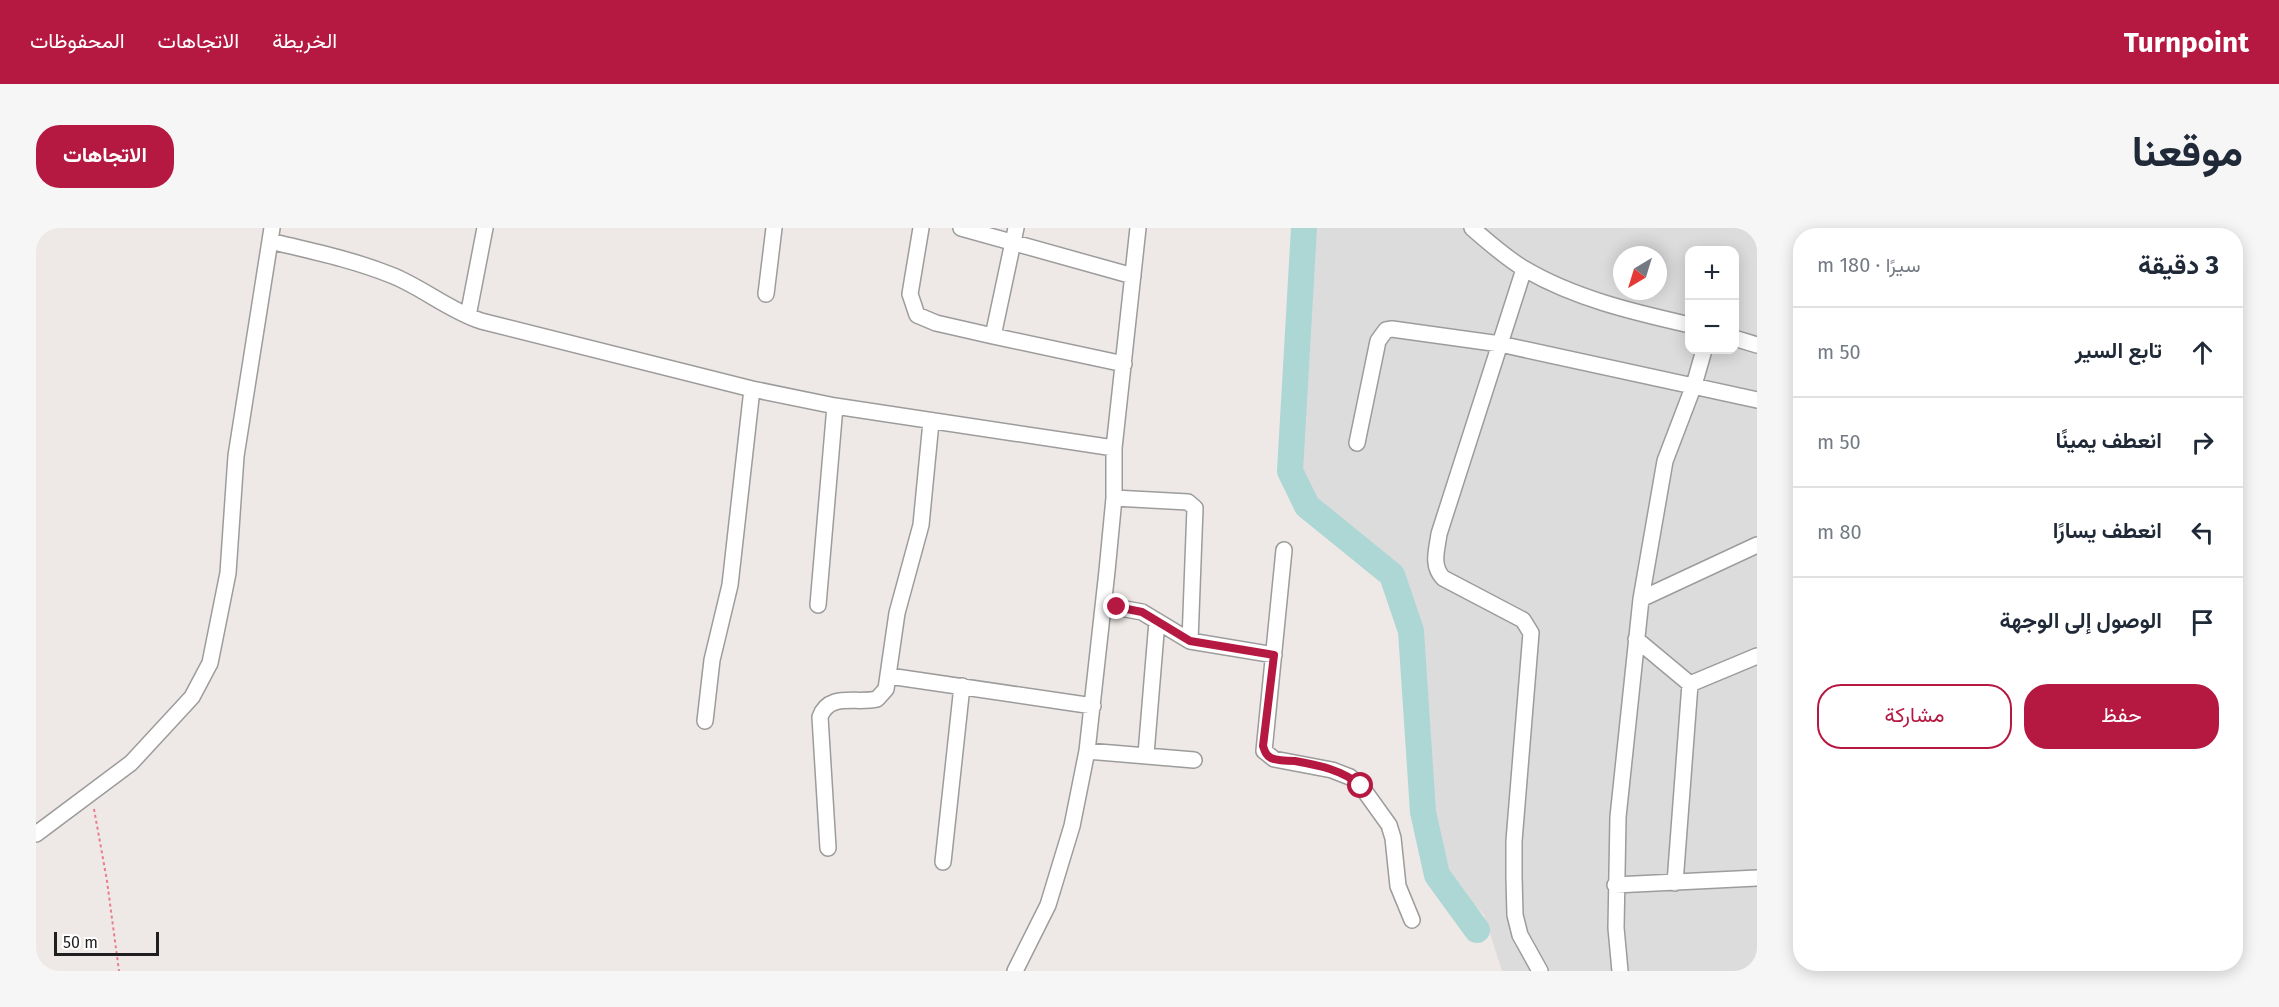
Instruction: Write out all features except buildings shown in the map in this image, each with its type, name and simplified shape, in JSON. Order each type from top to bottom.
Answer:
[{"type":"street","points":[[468,316],[485,228]]},
{"type":"street","points":[[766,294],[774,228]]},
{"type":"street","points":[[921,228],[910,294],[917,315],[936,323],[1124,364]]},
{"type":"street","points":[[961,228],[1133,276]]},
{"type":"street","points":[[993,336],[1016,228]]},
{"type":"street","points":[[1015,971],[1048,905],[1072,826],[1087,751],[1104,605],[1114,498],[1114,448],[1138,228]]},
{"type":"street","points":[[1472,228],[1524,269],[1588,297],[1629,311],[1685,324]]},
{"type":"street","points":[[36,834],[131,763],[192,697],[210,663],[226,582],[236,456],[246,376],[271,235],[392,275],[468,316],[642,363],[835,406],[1114,448]]},
{"type":"street","points":[[1524,269],[1439,534],[1435,563],[1436,571],[1443,578],[1523,620],[1531,633],[1514,841],[1515,915],[1520,935],[1540,971]]},
{"type":"street","points":[[1357,443],[1378,341],[1386,330],[1500,344],[1757,399]]},
{"type":"street","points":[[1739,340],[1757,345]]},
{"type":"street","points":[[1620,971],[1615,885],[1618,817],[1641,599],[1665,461],[1694,385],[1703,354]]},
{"type":"street","points":[[705,722],[712,660],[730,585],[752,389]]},
{"type":"street","points":[[818,605],[835,406]]},
{"type":"street","points":[[828,848],[820,717],[823,709],[833,701],[877,699],[886,689],[897,613],[921,525],[931,422]]},
{"type":"street","points":[[1114,498],[1188,502],[1195,508],[1190,641]]},
{"type":"street","points":[[1641,599],[1757,545]]},
{"type":"street","points":[[1284,550],[1274,655],[1269,681],[1264,752],[1274,759],[1311,764],[1332,770],[1350,777],[1361,786],[1389,825],[1393,837],[1398,886],[1412,920]]},
{"type":"street","points":[[1104,605],[1142,612],[1190,641],[1274,655]]},
{"type":"street","points":[[1146,754],[1157,621]]},
{"type":"street","points":[[1636,639],[1690,684]]},
{"type":"street","points":[[1690,684],[1757,656]]},
{"type":"street","points":[[889,676],[1093,706]]},
{"type":"street","points":[[1675,883],[1690,684]]},
{"type":"street","points":[[943,862],[962,686]]},
{"type":"street","points":[[1087,751],[1146,754],[1194,760]]},
{"type":"street","points":[[1615,885],[1757,878]]},
{"type":"path","points":[[91,794],[107,881],[119,971]]},
{"type":"shaded area","points":[[1313,228],[1757,228],[1757,971],[1502,971],[1484,915],[1446,873],[1432,810],[1421,630],[1401,570],[1315,500],[1300,469]]},
{"type":"waterway","points":[[1304,228],[1290,471],[1307,506],[1392,575],[1411,631],[1423,812],[1437,875],[1477,930]]},
{"type":"route","points":[[1117,607],[1142,612],[1190,641],[1274,655],[1269,681],[1264,752],[1274,759],[1311,764],[1332,770],[1350,777],[1361,786]]}]
